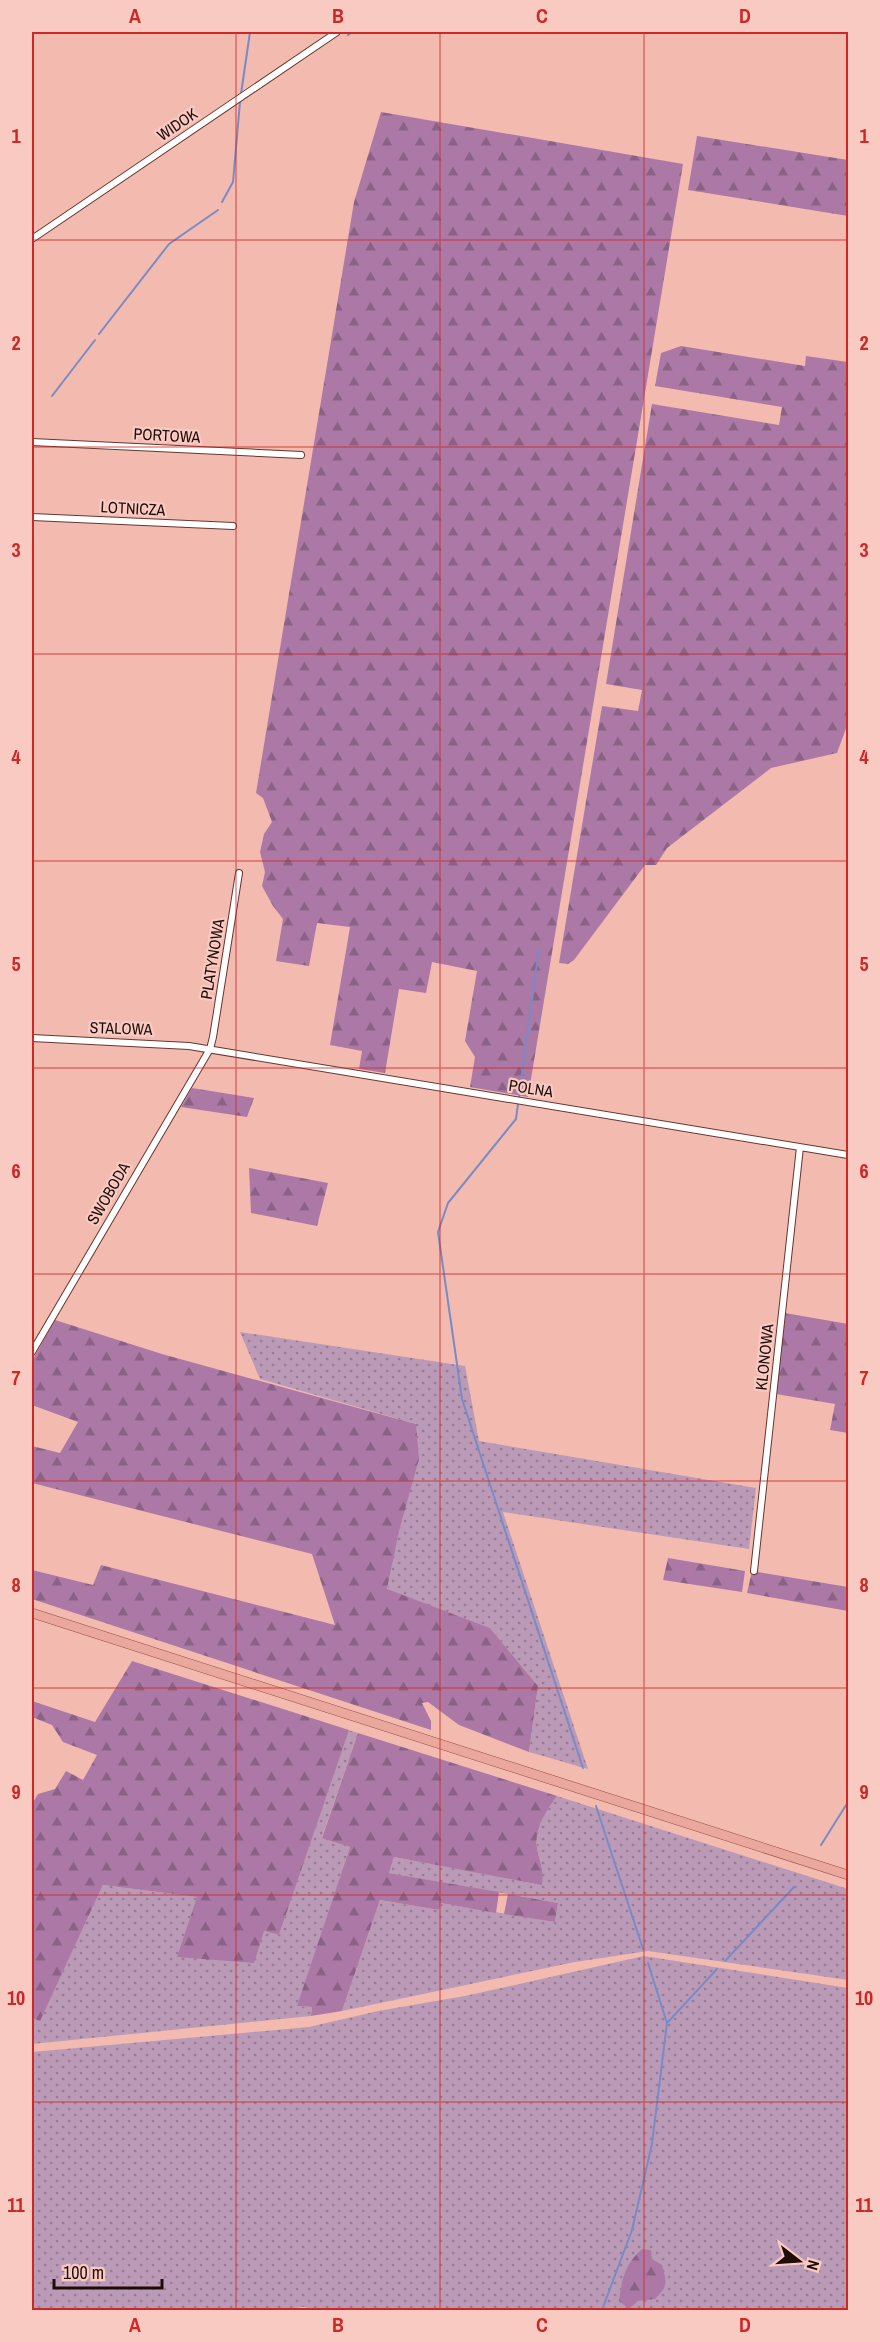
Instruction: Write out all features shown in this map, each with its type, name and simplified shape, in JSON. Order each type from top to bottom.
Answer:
[{"type":"main road","points":[[32,1613],[849,1875]]},
{"type":"street","name":"WIDOK","points":[[32,239],[337,32]]},
{"type":"street","name":"PORTOWA","points":[[32,442],[301,454]]},
{"type":"street","name":"LOTNICZA","points":[[32,517],[233,526]]},
{"type":"street","name":"PLATYNOWA","points":[[210,1049],[239,873]]},
{"type":"street","name":"STALOWA","points":[[32,1038],[166,1044],[210,1049]]},
{"type":"street","name":"POLNA","points":[[210,1049],[849,1155]]},
{"type":"street","name":"SWOBODA","points":[[32,1352],[210,1049]]},
{"type":"street","name":"KLONOWA","points":[[754,1571],[800,1147]]},
{"type":"shaded area","points":[[240,1332],[465,1366],[479,1441],[756,1488],[749,1549],[503,1512],[588,1769],[529,1752],[538,1686],[490,1628],[387,1590],[416,1424],[260,1379]]},
{"type":"shaded area","points":[[348,1730],[358,1733],[322,1837],[350,1847],[298,2006],[312,2007],[311,2016],[32,2044],[32,2018],[40,2020],[103,1885],[198,1897],[264,1931],[279,1935]]},
{"type":"shaded area","points":[[557,1796],[848,1889],[848,1980],[648,1951],[575,1962],[342,2011],[380,1900],[439,1910],[441,1903],[555,1922],[558,1903],[389,1873],[394,1857],[541,1884],[542,1869],[537,1848],[537,1833]]},
{"type":"shaded area","points":[[644,1956],[848,1988],[848,2310],[315,2310],[304,2307],[274,2310],[32,2310],[32,2052],[309,2027],[378,2011],[465,1996]]},
{"type":"green space","points":[[381,112],[683,164],[528,1097],[470,1087],[475,1057],[465,1041],[477,971],[432,962],[426,993],[399,989],[385,1073],[359,1069],[362,1051],[330,1045],[350,927],[317,923],[309,966],[276,961],[283,919],[262,886],[265,872],[260,852],[264,834],[272,822],[263,798],[256,793],[354,202]]},
{"type":"green space","points":[[697,136],[848,160],[848,216],[688,190]]},
{"type":"green space","points":[[681,346],[805,366],[806,356],[848,362],[848,723],[837,753],[771,768],[667,848],[656,865],[645,865],[574,960],[568,964],[559,963],[602,706],[638,711],[642,690],[606,684],[652,404],[779,425],[782,407],[655,386],[661,353]]},
{"type":"green space","points":[[192,1088],[254,1098],[247,1117],[181,1107]]},
{"type":"green space","points":[[249,1168],[328,1183],[317,1226],[251,1213]]},
{"type":"green space","points":[[785,1313],[848,1324],[848,1433],[830,1430],[835,1404],[776,1394]]},
{"type":"green space","points":[[55,1320],[162,1354],[416,1424],[419,1459],[399,1531],[387,1589],[490,1628],[538,1686],[529,1752],[459,1725],[428,1702],[422,1703],[431,1721],[431,1730],[32,1599],[32,1570],[93,1585],[101,1565],[335,1625],[312,1554],[32,1483],[32,1446],[60,1453],[78,1422],[32,1405],[32,1361]]},
{"type":"green space","points":[[668,1558],[745,1571],[742,1592],[663,1580]]},
{"type":"green space","points":[[752,1571],[848,1587],[848,1611],[747,1593]]},
{"type":"green space","points":[[132,1661],[349,1730],[279,1935],[264,1931],[254,1963],[177,1957],[197,1897],[103,1885],[40,2021],[32,2018],[32,1804],[38,1794],[55,1789],[66,1771],[83,1780],[97,1755],[63,1742],[52,1725],[32,1717],[32,1701],[95,1722]]},
{"type":"green space","points":[[358,1733],[557,1796],[542,1820],[537,1834],[542,1885],[394,1857],[389,1873],[499,1892],[496,1913],[441,1903],[439,1910],[380,1900],[342,2011],[311,2016],[312,2007],[297,2006],[350,1847],[322,1838]]},
{"type":"green space","points":[[508,1894],[558,1903],[555,1922],[504,1914]]},
{"type":"green space","points":[[642,2249],[651,2250],[652,2259],[662,2265],[665,2284],[655,2299],[638,2301],[629,2309],[619,2301],[621,2285],[628,2266]]},
{"type":"waterway","points":[[241,94],[250,32]]},
{"type":"waterway","points":[[348,35],[353,32]]},
{"type":"waterway","points":[[222,202],[233,182],[240,102]]},
{"type":"waterway","points":[[99,334],[169,244],[218,210]]},
{"type":"waterway","points":[[52,396],[95,340]]},
{"type":"waterway","points":[[539,948],[516,1119],[448,1203],[438,1232],[462,1399],[583,1768]]},
{"type":"waterway","points":[[821,1845],[848,1802]]},
{"type":"waterway","points":[[596,1806],[643,1949]]},
{"type":"waterway","points":[[725,1961],[794,1887]]},
{"type":"waterway","points":[[602,2310],[632,2230],[652,2144],[667,2023],[648,1963]]},
{"type":"waterway","points":[[668,2022],[717,1969]]}]
